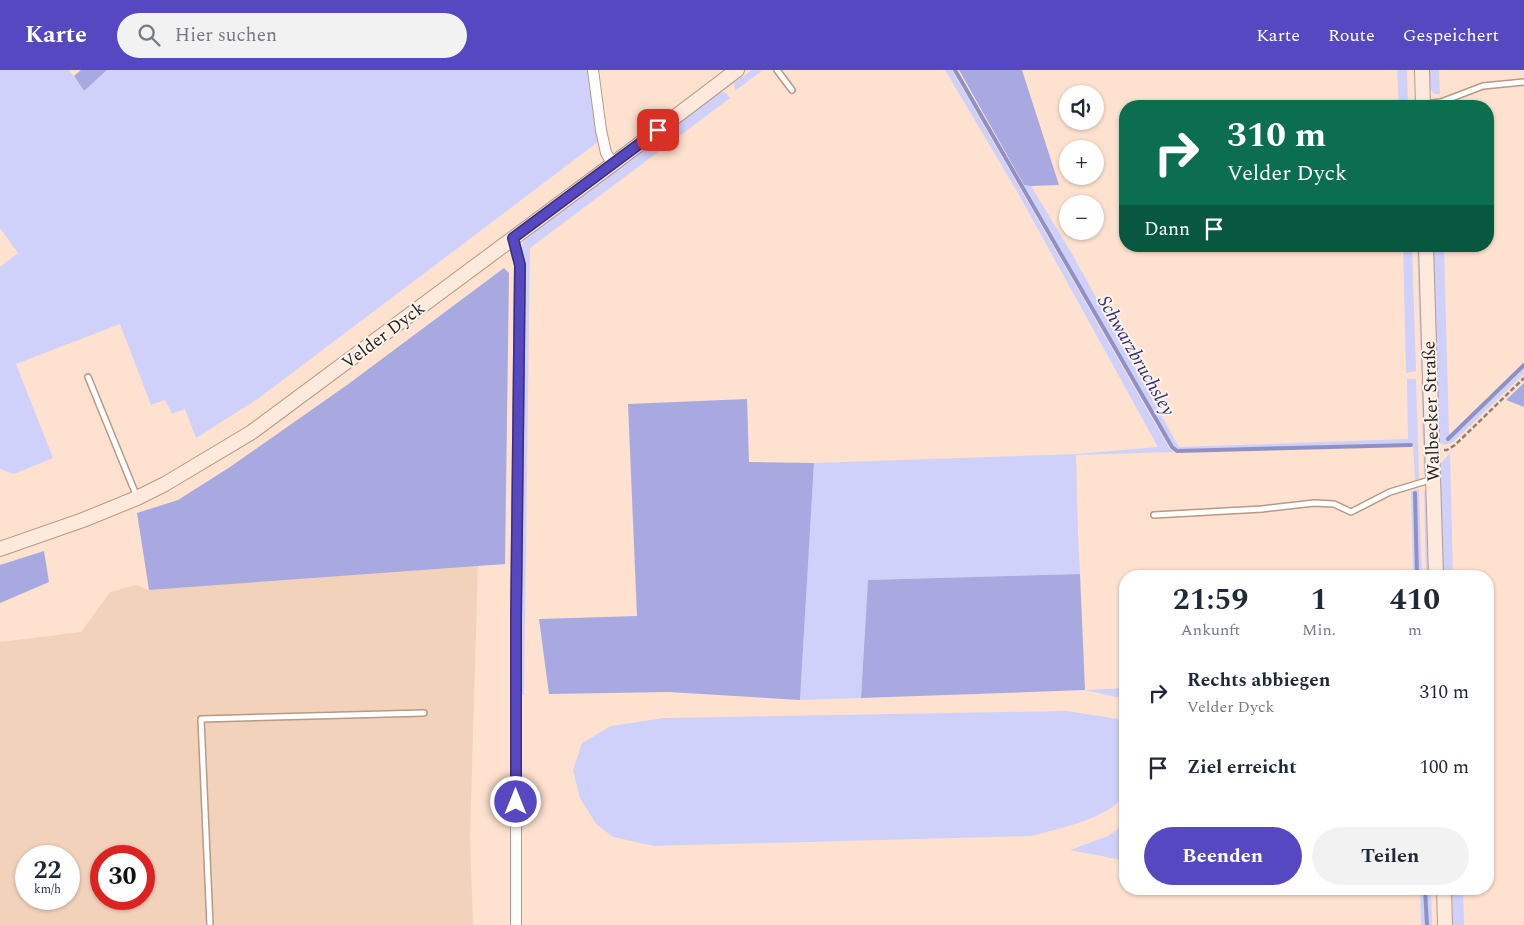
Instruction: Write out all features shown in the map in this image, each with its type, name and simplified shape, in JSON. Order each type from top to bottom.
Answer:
[{"type":"main road","name":"Velder Dyck","points":[[0,549],[83,520],[137,498],[165,484],[252,432],[613,164],[736,70]]},
{"type":"main road","points":[[1422,70],[1423,100]]},
{"type":"main road","name":"Walbecker Straße","points":[[1426,252],[1436,570]]},
{"type":"main road","points":[[1444,895],[1445,925]]},
{"type":"street","points":[[593,70],[601,130],[606,153],[613,164]]},
{"type":"street","points":[[513,238],[520,265],[516,620],[516,925]]},
{"type":"lane","points":[[777,70],[792,90]]},
{"type":"lane","points":[[1446,100],[1483,86],[1524,82]]},
{"type":"lane","points":[[88,378],[137,498]]},
{"type":"lane","points":[[1154,515],[1314,504],[1334,504],[1351,512],[1390,492],[1433,479]]},
{"type":"lane","points":[[210,925],[201,719],[424,713]]},
{"type":"path","points":[[1432,450],[1447,450],[1455,445],[1524,378]]},
{"type":"shaded area","points":[[0,70],[69,70],[84,91],[107,70],[589,70],[598,142],[259,398],[196,438],[185,409],[172,414],[165,400],[151,405],[120,324],[16,364],[53,458],[14,474],[0,469],[0,267],[18,253],[0,228]]},
{"type":"shaded area","points":[[81,70],[107,70],[84,91],[74,76]]},
{"type":"shaded area","points":[[752,70],[763,70],[735,91],[734,83]]},
{"type":"shaded area","points":[[945,70],[952,70],[1169,448],[1174,452],[1076,455],[1080,574],[868,580],[861,698],[800,700],[814,463],[1076,454],[1158,447],[1018,193]]},
{"type":"shaded area","points":[[959,70],[1022,70],[1059,185],[1024,185]]},
{"type":"shaded area","points":[[1397,70],[1407,70],[1408,100],[1399,100]]},
{"type":"shaded area","points":[[1428,70],[1439,70],[1440,94],[1434,94],[1428,86]]},
{"type":"shaded area","points":[[721,92],[726,93],[730,98],[530,248],[524,695],[522,695],[520,677],[521,404],[524,258],[522,248],[524,239]]},
{"type":"shaded area","points":[[1024,185],[1031,186],[1059,232],[1059,240],[1064,240],[1071,252],[1179,447],[1408,439],[1407,379],[1416,379],[1419,479],[1415,480],[1413,443],[1178,450],[1173,447]]},
{"type":"shaded area","points":[[1403,252],[1412,252],[1416,371],[1406,373]]},
{"type":"shaded area","points":[[1417,252],[1421,252],[1424,367],[1421,372]]},
{"type":"shaded area","points":[[1433,252],[1444,252],[1449,435],[1524,363],[1524,374],[1452,443],[1444,445],[1439,443]]},
{"type":"shaded area","points":[[504,268],[509,273],[505,564],[149,590],[137,513],[178,500],[230,467],[347,385]]},
{"type":"shaded area","points":[[1421,380],[1425,385],[1427,472],[1424,477]]},
{"type":"shaded area","points":[[1524,383],[1524,407],[1506,400]]},
{"type":"shaded area","points":[[747,399],[749,462],[814,463],[800,700],[669,692],[549,694],[539,619],[637,616],[628,404]]},
{"type":"shaded area","points":[[1450,453],[1453,570],[1442,570],[1439,466]]},
{"type":"shaded area","points":[[1419,489],[1422,570],[1413,570],[1411,491]]},
{"type":"shaded area","points":[[1424,491],[1428,493],[1430,570],[1426,570]]},
{"type":"shaded area","points":[[44,551],[49,582],[0,603],[0,565]]},
{"type":"shaded area","points":[[478,565],[470,837],[473,925],[0,925],[0,642],[81,632],[110,592],[136,585],[149,590]]},
{"type":"shaded area","points":[[1080,574],[1085,690],[861,698],[868,580]]},
{"type":"shaded area","points":[[1119,688],[1119,698],[1085,690]]},
{"type":"shaded area","points":[[1067,711],[1118,719],[1119,801],[1107,810],[1082,822],[1032,836],[654,846],[613,837],[596,824],[580,798],[573,770],[582,743],[611,726],[664,718]]},
{"type":"shaded area","points":[[1119,828],[1119,859],[1070,850],[1108,836]]},
{"type":"shaded area","points":[[1420,895],[1431,895],[1432,925],[1421,925]]},
{"type":"shaded area","points":[[1452,895],[1463,895],[1464,925],[1453,925]]},
{"type":"waterway","name":"Schwarzbruchsley","points":[[955,70],[1172,447],[1177,451],[1411,445]]},
{"type":"waterway","points":[[1448,439],[1524,365]]},
{"type":"waterway","name":"Schwarzbruchsley","points":[[1415,493],[1417,570]]},
{"type":"waterway","name":"Schwarzbruchsley","points":[[1425,895],[1427,925]]},
{"type":"route","points":[[516,802],[520,265],[513,238],[658,130]]}]
